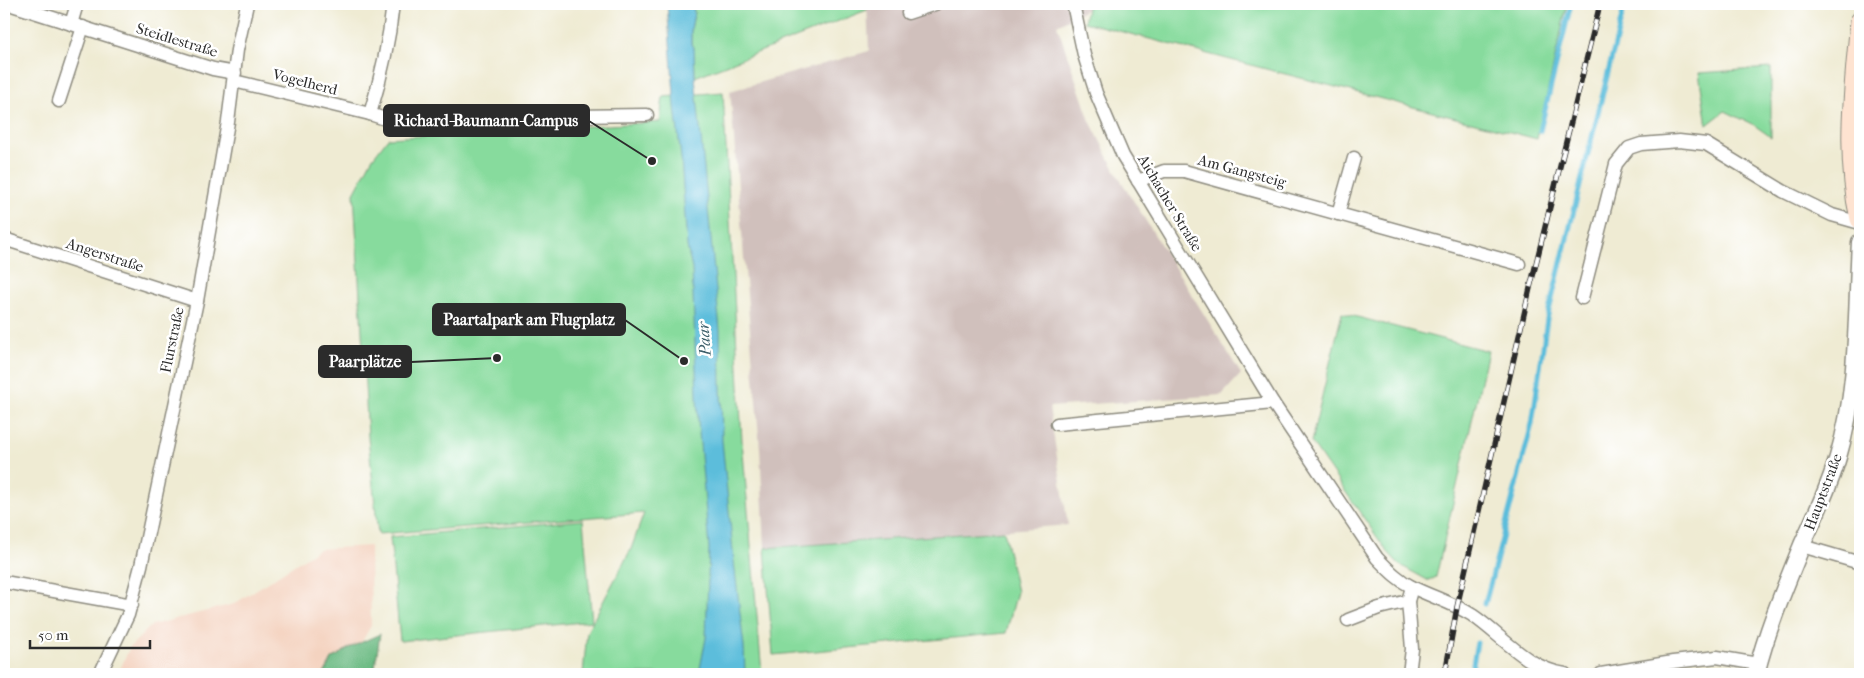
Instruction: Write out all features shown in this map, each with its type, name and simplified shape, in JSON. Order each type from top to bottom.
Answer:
[{"type":"main road","points":[[1860,21],[1853,102],[1852,158],[1853,187],[1860,219]]},
{"type":"street","name":"Steidlestraße","points":[[9,4],[234,77]]},
{"type":"street","points":[[59,102],[77,26],[77,4]]},
{"type":"street","name":"Flurstraße","points":[[100,674],[132,605],[148,536],[197,301],[242,20],[247,4]]},
{"type":"street","points":[[370,114],[384,63],[393,4]]},
{"type":"street","points":[[908,13],[935,4]]},
{"type":"street","name":"Aichacher Straße","points":[[1073,4],[1084,55],[1097,98],[1123,156],[1273,404],[1377,558],[1396,577],[1412,587],[1457,607],[1472,616],[1533,663],[1548,670],[1565,674]]},
{"type":"street","name":"Vogelherd","points":[[234,77],[391,121],[422,125],[521,122],[575,116],[648,115]]},
{"type":"street","points":[[1582,298],[1616,164],[1629,148],[1641,144],[1679,141],[1706,144],[1783,191],[1832,215],[1860,223]]},
{"type":"street","points":[[1338,214],[1354,158]]},
{"type":"street","name":"Am Gangsteig","points":[[1138,181],[1164,171],[1184,172],[1519,264]]},
{"type":"street","name":"Angerstraße","points":[[4,239],[197,301]]},
{"type":"street","name":"Hauptstraße","points":[[1757,669],[1802,546],[1828,487],[1846,429],[1854,370],[1860,242]]},
{"type":"street","points":[[1057,424],[1273,404]]},
{"type":"street","points":[[1802,546],[1860,563]]},
{"type":"street","points":[[4,582],[132,605]]},
{"type":"street","points":[[1409,674],[1412,649],[1408,601],[1412,587]]},
{"type":"street","points":[[1348,620],[1379,608],[1408,601]]},
{"type":"street","points":[[1601,674],[1680,660],[1717,657],[1757,669]]},
{"type":"shaded area","points":[[867,4],[1088,4],[1086,10],[1057,25],[1090,121],[1118,176],[1241,374],[1222,395],[1049,407],[1068,525],[765,548],[760,449],[730,91],[869,51]]},
{"type":"shaded area","points":[[370,546],[371,626],[343,674],[118,674],[130,647],[152,625],[234,604],[319,549]]},
{"type":"green space","points":[[693,4],[867,4],[867,10],[695,77],[694,49],[691,44]]},
{"type":"green space","points":[[1088,4],[1567,4],[1537,139],[1084,22]]},
{"type":"green space","points":[[1771,68],[1771,137],[1754,125],[1725,111],[1707,125],[1699,73]]},
{"type":"green space","points":[[723,92],[742,441],[762,674],[583,674],[587,632],[631,549],[644,513],[378,534],[368,437],[354,193],[372,159],[388,138],[660,122],[663,97]]},
{"type":"green space","points":[[1342,313],[1488,351],[1436,577],[1429,581],[1400,565],[1386,550],[1311,442]]},
{"type":"green space","points":[[583,520],[592,621],[400,641],[390,537]]},
{"type":"green space","points":[[1004,531],[1017,592],[1006,633],[773,655],[765,548]]},
{"type":"green space","points":[[380,634],[374,674],[324,674],[332,659],[349,648]]},
{"type":"water","name":"Paar","points":[[667,4],[693,4],[691,44],[694,49],[695,77],[720,330],[722,441],[744,647],[745,674],[699,674],[706,638],[709,548],[698,420],[692,269],[687,246]]},
{"type":"waterway","points":[[1540,131],[1571,4]]},
{"type":"waterway","points":[[1485,604],[1532,424],[1547,319],[1625,4]]},
{"type":"waterway","points":[[1471,674],[1477,643]]},
{"type":"railway","points":[[1445,674],[1457,607],[1530,288],[1600,4]]},
{"type":"place","name":"Richard-Baumann-Campus","points":[[652,161]]},
{"type":"place","name":"Paarplätze","points":[[497,358]]},
{"type":"place","name":"Paartalpark am Flugplatz","points":[[684,361]]}]
